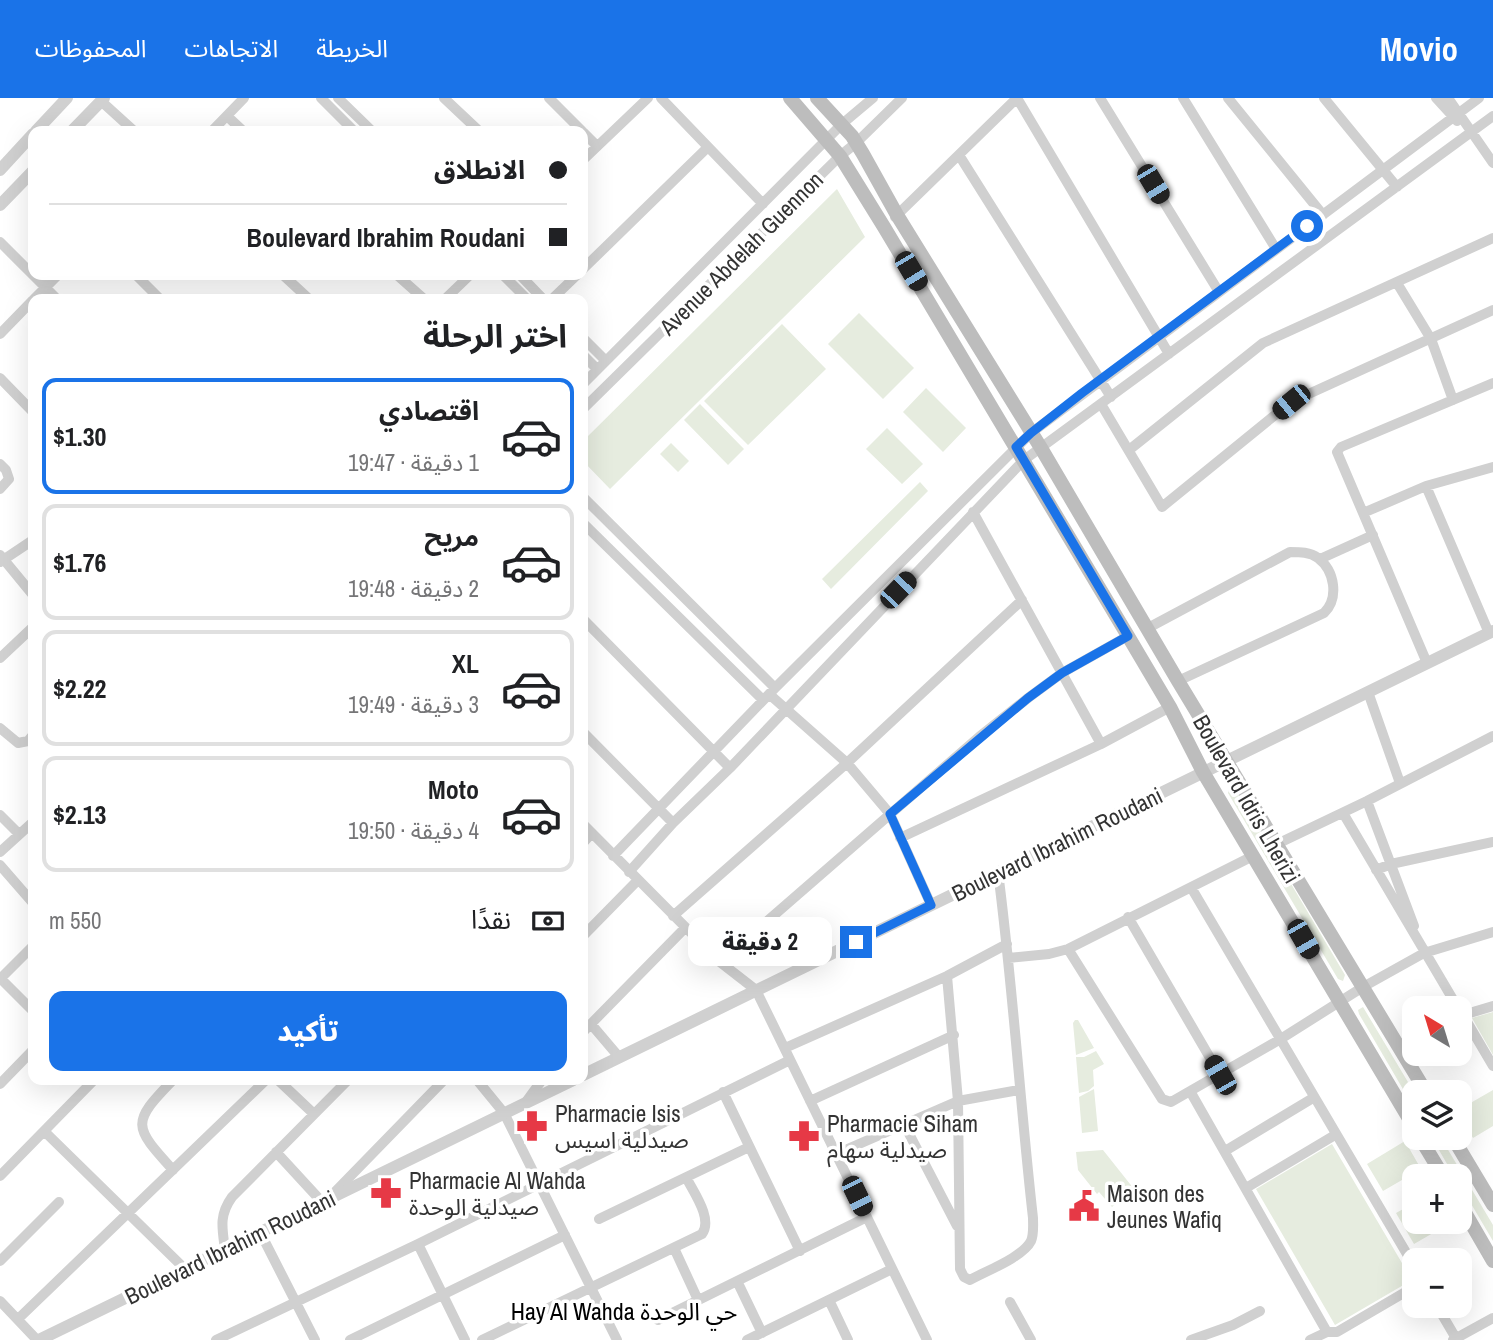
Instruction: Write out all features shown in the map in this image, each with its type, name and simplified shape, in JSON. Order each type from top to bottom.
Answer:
[{"type":"main road","name":"Boulevard Idris Lherizi","points":[[790,98],[840,156],[884,228],[1170,707],[1203,772],[1402,1107]]},
{"type":"main road","name":"Boulevard Idris Lherizi","points":[[817,98],[856,143],[1419,1080]]},
{"type":"main road","points":[[1460,1150],[1493,1205]]},
{"type":"main road","points":[[1472,1225],[1493,1261]]},
{"type":"street","points":[[41,126],[67,98]]},
{"type":"street","points":[[217,126],[244,98]]},
{"type":"street","points":[[321,98],[350,126]]},
{"type":"street","points":[[338,98],[367,126]]},
{"type":"street","points":[[444,98],[474,126]]},
{"type":"street","points":[[549,98],[576,126]]},
{"type":"street","points":[[588,155],[648,98]]},
{"type":"street","points":[[661,98],[763,204]]},
{"type":"street","name":"Avenue Abdelah Guennon","points":[[588,379],[842,124],[873,98]]},
{"type":"street","name":"Avenue Abdelah Guennon","points":[[588,405],[902,98]]},
{"type":"street","points":[[884,228],[1017,98],[1169,354]]},
{"type":"street","points":[[1100,98],[1219,292]]},
{"type":"street","points":[[1183,98],[1276,249]]},
{"type":"street","points":[[1228,98],[1323,215]]},
{"type":"street","points":[[1324,98],[1397,187]]},
{"type":"street","points":[[1436,98],[1456,115],[1493,163]]},
{"type":"street","points":[[1448,98],[1456,115]]},
{"type":"street","points":[[629,872],[973,512],[1020,453],[1031,433],[1479,98]]},
{"type":"street","points":[[77,126],[102,99],[129,126]]},
{"type":"street","points":[[227,116],[238,126]]},
{"type":"street","points":[[613,856],[769,694],[1020,453],[1041,448],[1493,116]]},
{"type":"street","points":[[588,138],[597,146]]},
{"type":"street","points":[[0,170],[28,140]]},
{"type":"street","points":[[588,264],[708,147]]},
{"type":"street","points":[[959,155],[1111,397]]},
{"type":"street","points":[[0,205],[28,175]]},
{"type":"street","points":[[1129,450],[1262,343],[1493,238]]},
{"type":"street","points":[[0,242],[28,270]]},
{"type":"street","points":[[38,280],[52,294]]},
{"type":"street","points":[[39,294],[53,280]]},
{"type":"street","points":[[141,280],[155,294]]},
{"type":"street","points":[[288,280],[304,294]]},
{"type":"street","points":[[403,280],[418,294]]},
{"type":"street","points":[[450,294],[465,280]]},
{"type":"street","points":[[508,280],[522,294]]},
{"type":"street","points":[[525,280],[538,294]]},
{"type":"street","points":[[557,294],[572,280]]},
{"type":"street","points":[[1397,283],[1431,339],[1453,400]]},
{"type":"street","points":[[0,334],[28,306]]},
{"type":"street","points":[[1101,404],[1162,507],[1291,402],[1493,310]]},
{"type":"street","points":[[588,343],[606,360]]},
{"type":"street","points":[[588,360],[597,369]]},
{"type":"street","points":[[1427,663],[1338,455],[1338,449],[1493,383]]},
{"type":"street","points":[[2,385],[28,407]]},
{"type":"street","points":[[0,464],[9,479],[0,489]]},
{"type":"street","points":[[1363,513],[1426,486],[1493,468]]},
{"type":"street","points":[[1426,486],[1491,632]]},
{"type":"street","points":[[588,502],[769,694]]},
{"type":"street","points":[[973,512],[1101,744]]},
{"type":"street","points":[[588,528],[847,763],[890,814],[931,905]]},
{"type":"street","points":[[1320,559],[1373,535]]},
{"type":"street","points":[[28,543],[1,559],[28,589]]},
{"type":"street","points":[[1148,628],[1290,552],[1305,552],[1320,559],[1335,590],[1332,603],[1324,613],[1178,681]]},
{"type":"street","points":[[673,916],[847,763],[1022,600]]},
{"type":"street","points":[[588,624],[730,768]]},
{"type":"street","points":[[0,658],[28,632]]},
{"type":"street","name":"Boulevard Ibrahim Roudani","points":[[588,1073],[1491,632]]},
{"type":"street","points":[[720,962],[979,737],[1062,673],[1128,636]]},
{"type":"street","points":[[1368,692],[1400,783]]},
{"type":"street","points":[[900,838],[1101,744],[1170,707]]},
{"type":"street","points":[[0,728],[18,743],[28,740]]},
{"type":"street","points":[[1278,844],[1493,736]]},
{"type":"street","points":[[588,737],[673,823]]},
{"type":"street","points":[[1367,801],[1424,953]]},
{"type":"street","points":[[1343,813],[1451,996]]},
{"type":"street","points":[[0,815],[19,834]]},
{"type":"street","points":[[0,852],[28,826]]},
{"type":"street","points":[[588,829],[720,962],[756,990],[927,1340]]},
{"type":"street","points":[[588,837],[592,833]]},
{"type":"street","points":[[1376,870],[1391,864],[1493,842]]},
{"type":"street","points":[[1009,958],[1068,949],[1253,856]]},
{"type":"street","points":[[0,865],[28,897]]},
{"type":"street","points":[[947,976],[958,1101],[960,1269],[968,1280],[1019,1254],[1030,1242],[1032,1218],[1009,958],[998,872]]},
{"type":"street","points":[[588,931],[638,881]]},
{"type":"street","points":[[1192,889],[1403,1248]]},
{"type":"street","points":[[1128,917],[1220,1075]]},
{"type":"street","points":[[588,1027],[685,928]]},
{"type":"street","points":[[1068,949],[1162,1098],[1171,1102],[1424,953],[1493,932]]},
{"type":"street","points":[[785,1048],[947,976],[1007,944]]},
{"type":"street","points":[[28,951],[0,979],[28,1006]]},
{"type":"street","points":[[1472,1009],[1493,1006]]},
{"type":"street","points":[[591,1024],[620,1057]]},
{"type":"street","points":[[1472,1031],[1493,1066]]},
{"type":"street","points":[[810,1101],[954,1035]]},
{"type":"street","points":[[0,1084],[28,1055]]},
{"type":"street","points":[[216,1340],[233,1337],[296,1302],[790,1060]]},
{"type":"street","points":[[0,1176],[89,1085]]},
{"type":"street","points":[[168,1085],[147,1107],[142,1119],[142,1129],[146,1138],[173,1170]]},
{"type":"street","points":[[18,1320],[261,1085]]},
{"type":"street","points":[[283,1085],[314,1114]]},
{"type":"street","points":[[225,1249],[221,1221],[226,1205],[343,1085]]},
{"type":"street","points":[[276,1152],[326,1200],[439,1085]]},
{"type":"street","points":[[481,1085],[504,1113],[615,1340]]},
{"type":"street","points":[[525,1103],[538,1085]]},
{"type":"street","name":"Boulevard Ibrahim Roudani","points":[[38,1340],[563,1085]]},
{"type":"street","points":[[836,1154],[958,1101],[1019,1090]]},
{"type":"street","points":[[1190,1091],[1327,1332]]},
{"type":"street","points":[[723,1092],[800,1251]]},
{"type":"street","points":[[1225,1151],[1313,1098]]},
{"type":"street","points":[[904,1124],[959,1230]]},
{"type":"street","points":[[44,1131],[185,1269]]},
{"type":"street","points":[[1246,1188],[1335,1135]]},
{"type":"street","points":[[599,1219],[749,1147]]},
{"type":"street","points":[[482,1340],[702,1234],[705,1229],[703,1212],[687,1179]]},
{"type":"street","points":[[0,1261],[60,1202]]},
{"type":"street","points":[[658,1320],[867,1217]]},
{"type":"street","points":[[260,1232],[315,1340]]},
{"type":"street","points":[[350,1340],[565,1234]]},
{"type":"street","points":[[418,1244],[465,1340]]},
{"type":"street","points":[[674,1248],[698,1300]]},
{"type":"street","points":[[747,1340],[892,1269]]},
{"type":"street","points":[[737,1281],[762,1333]]},
{"type":"street","points":[[1310,1340],[1327,1332],[1337,1332],[1402,1294]]},
{"type":"street","points":[[829,1300],[848,1340]]},
{"type":"street","points":[[0,1301],[38,1340]]},
{"type":"street","points":[[1010,1302],[1031,1340]]},
{"type":"street","points":[[1191,1340],[1233,1325],[1259,1311]]},
{"type":"street","points":[[1444,1318],[1456,1339],[1493,1318]]},
{"type":"shaded area","points":[[837,189],[865,237],[610,489],[588,466],[588,436]]},
{"type":"shaded area","points":[[859,313],[914,368],[883,399],[828,344]]},
{"type":"shaded area","points":[[782,324],[826,369],[748,445],[704,401]]},
{"type":"shaded area","points":[[926,388],[966,428],[943,452],[903,412]]},
{"type":"shaded area","points":[[700,404],[744,449],[728,465],[684,420]]},
{"type":"shaded area","points":[[887,428],[923,464],[902,484],[866,449]]},
{"type":"shaded area","points":[[671,443],[689,461],[678,472],[660,454]]},
{"type":"shaded area","points":[[920,482],[928,491],[831,589],[822,579]]},
{"type":"shaded area","points":[[1229,789],[1235,789],[1345,975],[1343,981],[1338,979],[1228,793]]},
{"type":"shaded area","points":[[1363,1007],[1407,1080],[1402,1080],[1402,1087],[1359,1014],[1358,1010]]},
{"type":"shaded area","points":[[1493,1012],[1493,1055],[1472,1018]]},
{"type":"shaded area","points":[[1078,1020],[1094,1048],[1076,1055],[1073,1023]]},
{"type":"shaded area","points":[[1096,1051],[1104,1064],[1093,1070],[1094,1086],[1079,1093],[1076,1057],[1084,1057]]},
{"type":"shaded area","points":[[1094,1089],[1098,1131],[1082,1133],[1079,1097]]},
{"type":"shaded area","points":[[1493,1090],[1493,1126],[1473,1138],[1472,1136],[1472,1102]]},
{"type":"shaded area","points":[[1402,1143],[1402,1150],[1410,1150],[1418,1164],[1402,1164],[1402,1180],[1383,1191],[1367,1164]]},
{"type":"shaded area","points":[[1332,1144],[1402,1263],[1402,1286],[1335,1325],[1256,1189]]},
{"type":"shaded area","points":[[1103,1150],[1134,1189],[1112,1207],[1099,1192],[1097,1194],[1078,1170],[1076,1152]]},
{"type":"shaded area","points":[[1439,1150],[1448,1150],[1457,1164],[1447,1164]]},
{"type":"shaded area","points":[[1472,1190],[1493,1225],[1493,1241],[1472,1205]]},
{"type":"shaded area","points":[[1402,1210],[1402,1223],[1396,1213]]},
{"type":"shaded area","points":[[1408,1234],[1431,1234],[1414,1244]]},
{"type":"place","name":"Pharmacie Isis صيدلية اسيس","points":[[532,1126]]},
{"type":"place","name":"Pharmacie Siham صيدلية سهام","points":[[804,1136]]},
{"type":"place","name":"Pharmacie Al Wahda صيدلية الوحدة","points":[[386,1193]]},
{"type":"place","name":"Maison des Jeunes Wafiq","points":[[1084,1206]]},
{"type":"district","name":"Hay Al Wahda حي الوحدة","points":[[624,1311]]},
{"type":"route","points":[[856,942],[931,905],[890,814],[1028,698],[1062,673],[1128,636],[1016,447],[1082,393],[1307,226]]}]
